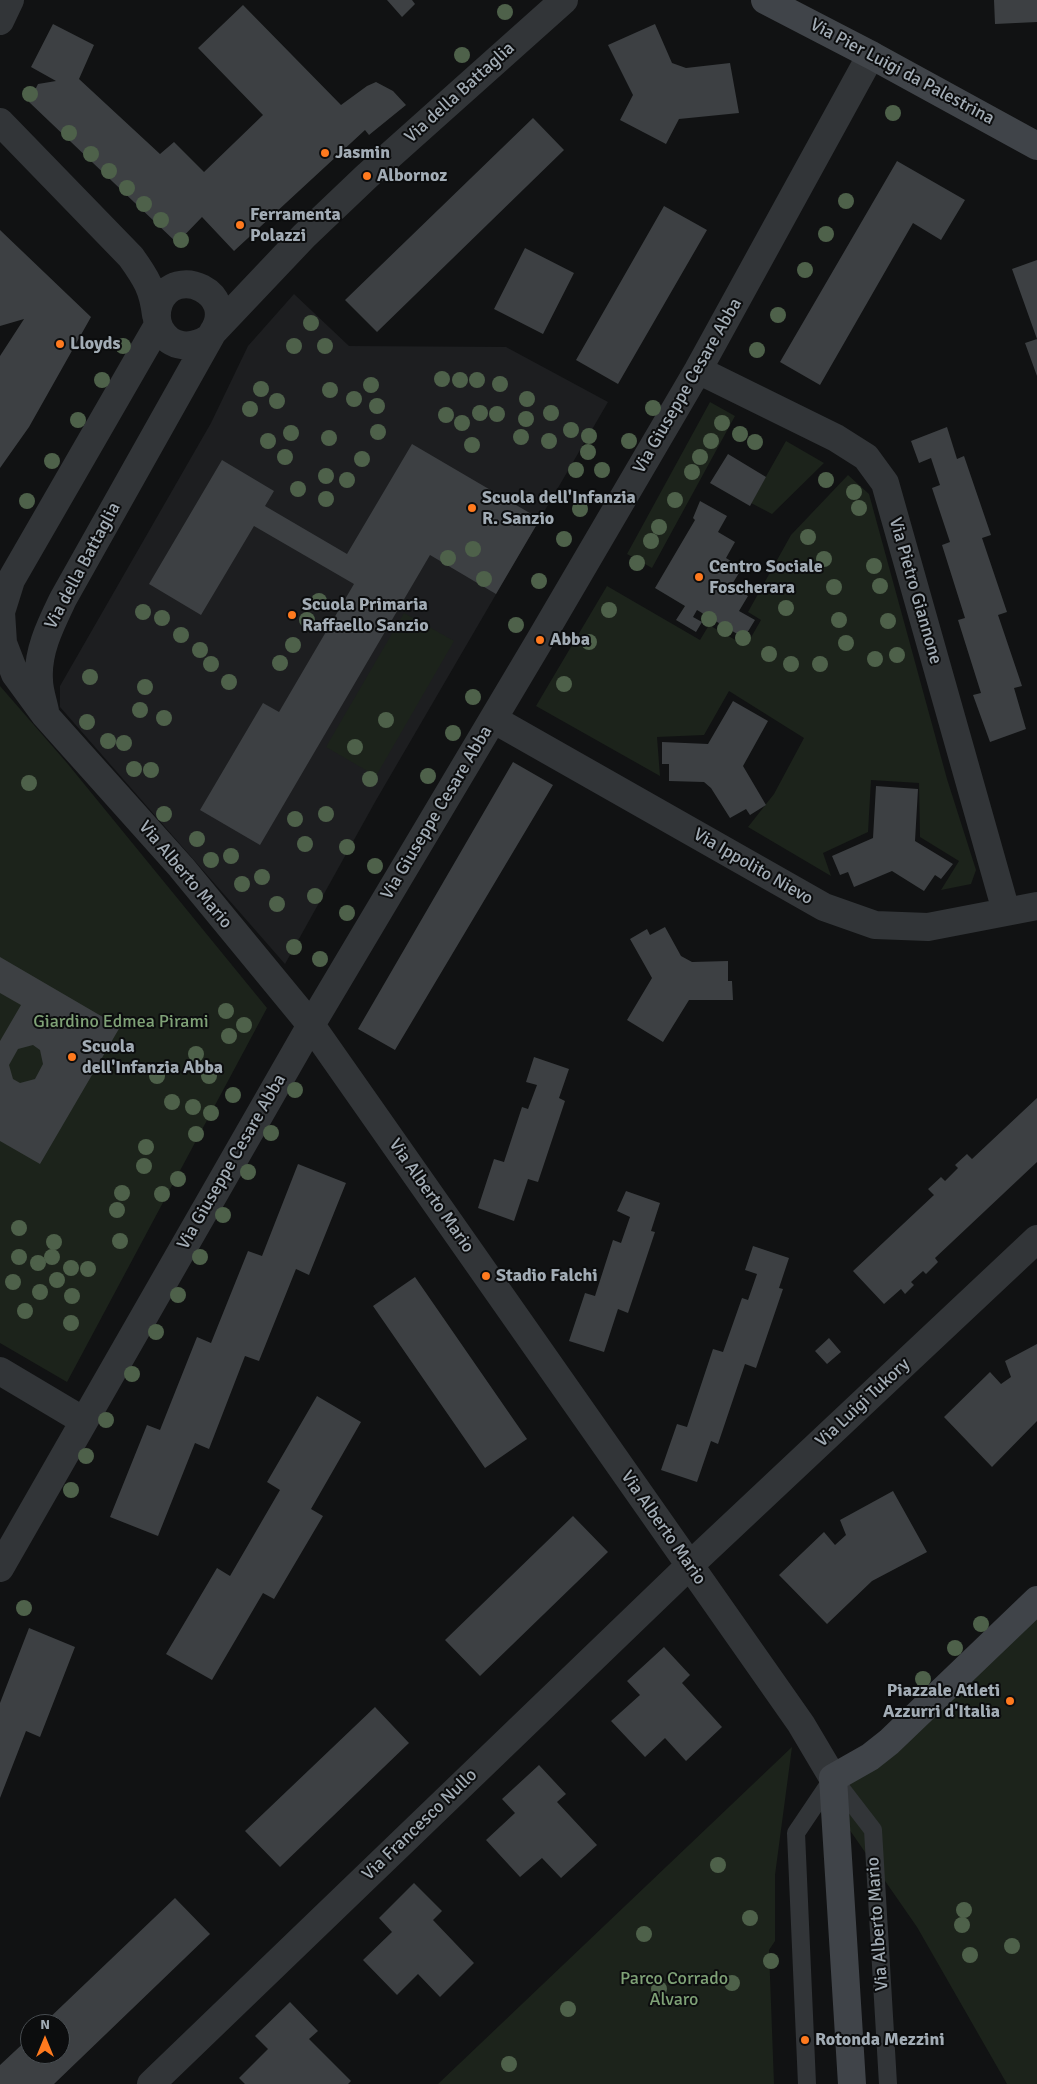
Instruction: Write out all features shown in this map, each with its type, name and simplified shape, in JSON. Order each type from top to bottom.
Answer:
[{"type":"street","points":[[0,21],[10,0]]},
{"type":"street","name":"Via della Battaglia","points":[[157,320],[168,339],[183,346],[200,344],[211,335],[304,236],[564,0]]},
{"type":"street","name":"Via Pier Luigi da Palestrina","points":[[765,0],[871,55],[1037,146]]},
{"type":"street","name":"Via Giuseppe Cesare Abba","points":[[0,1568],[311,1025],[698,370],[871,55]]},
{"type":"street","points":[[0,122],[131,257],[148,281],[153,294],[157,320]]},
{"type":"street","points":[[131,257],[193,287]]},
{"type":"street","name":"Via della Battaglia","points":[[45,714],[15,674],[3,643],[1,612],[11,580],[157,320],[160,301],[164,295],[169,290],[241,283],[272,270]]},
{"type":"street","name":"Via della Battaglia","points":[[45,714],[39,680],[40,658],[47,632],[68,590],[218,321],[218,309],[213,297],[193,287]]},
{"type":"street","name":"Via Pietro Giannone","points":[[698,370],[836,438],[866,457],[885,483],[1006,911]]},
{"type":"street","name":"Via Alberto Mario","points":[[45,714],[181,867],[311,1025],[801,1724],[833,1778],[852,2084]]},
{"type":"street","name":"Via Ippolito Nievo","points":[[493,719],[824,907],[875,926],[928,927],[1037,906]]},
{"type":"street","name":"Via Luigi Tukory","points":[[689,1566],[1037,1239]]},
{"type":"street","points":[[0,1371],[84,1421]]},
{"type":"street","name":"Via Francesco Nullo","points":[[151,2084],[689,1566]]},
{"type":"street","points":[[833,1778],[870,1758],[889,1742],[1037,1600]]},
{"type":"lane","points":[[807,2084],[796,1833],[833,1778]]},
{"type":"lane","name":"Via Alberto Mario","points":[[833,1778],[873,1830],[888,2084]]},
{"type":"shaded area","name":"Scuola Primaria Raffaello Sanzio","points":[[294,294],[349,346],[506,347],[608,402],[375,802],[285,964],[60,707],[60,686],[211,423],[248,346]]},
{"type":"green space","points":[[710,402],[735,416],[652,568],[627,554]]},
{"type":"green space","points":[[786,441],[824,463],[772,514],[751,503]]},
{"type":"green space","points":[[848,475],[869,494],[947,779],[976,870],[971,884],[941,890],[959,861],[920,837],[919,783],[871,780],[868,832],[823,853],[831,876],[748,827],[774,794],[804,738],[729,691],[704,735],[657,737],[660,776],[536,706],[607,586],[700,640],[709,625],[746,646],[761,620],[748,612],[791,535]]},
{"type":"green space","points":[[404,613],[454,641],[376,776],[326,747]]},
{"type":"green space","name":"Giardino Edmea Pirami","points":[[0,686],[67,763],[267,1008],[67,1382],[0,1343]]},
{"type":"green space","points":[[1037,1588],[1037,2084],[1007,2084],[917,1927],[824,1793]]},
{"type":"green space","name":"Parco Corrado Alvaro","points":[[792,1747],[775,1875],[775,1941],[769,1950],[774,2084],[438,2084]]},
{"type":"building","points":[[387,0],[412,0],[415,4],[402,17]]},
{"type":"building","points":[[994,0],[1037,0],[1037,22],[995,24]]},
{"type":"building","points":[[243,5],[341,105],[367,86],[376,82],[393,91],[406,105],[369,135],[365,130],[234,251],[202,217],[177,243],[29,102],[38,84],[56,81],[31,67],[53,24],[94,45],[79,79],[160,154],[174,142],[204,172],[263,115],[198,48]]},
{"type":"building","points":[[655,24],[672,63],[686,68],[730,63],[739,113],[679,119],[666,144],[620,120],[633,95],[608,45]]},
{"type":"building","points":[[533,118],[564,150],[377,332],[345,300]]},
{"type":"building","points":[[897,161],[965,200],[941,240],[913,223],[820,385],[780,362]]},
{"type":"building","points":[[664,206],[707,230],[618,384],[576,360]]},
{"type":"building","points":[[0,230],[91,317],[29,427],[0,468],[0,356],[24,319],[0,326]]},
{"type":"building","points":[[525,248],[574,273],[543,334],[494,309]]},
{"type":"building","points":[[1037,260],[1037,339],[1012,269]]},
{"type":"building","points":[[1037,339],[1037,376],[1025,343]]},
{"type":"building","points":[[947,427],[957,459],[964,456],[991,535],[982,538],[1007,612],[998,615],[1022,686],[1014,688],[1026,729],[990,742],[973,695],[981,693],[958,620],[965,618],[942,545],[950,542],[932,488],[940,485],[931,458],[919,463],[911,441]]},
{"type":"building","points":[[412,444],[540,519],[496,594],[430,555],[260,845],[200,810],[263,703],[279,712],[354,584],[254,526],[201,615],[149,584],[222,460],[274,491],[265,506],[347,554]]},
{"type":"building","points":[[728,454],[766,477],[750,506],[710,483]]},
{"type":"building","name":"Centro Sociale Foscherara","points":[[700,501],[727,516],[718,532],[735,542],[726,558],[742,568],[731,586],[748,596],[739,611],[755,620],[744,638],[697,610],[693,617],[702,622],[696,632],[676,620],[685,606],[655,588],[695,520],[693,518]]},
{"type":"building","points":[[733,701],[768,721],[743,766],[766,805],[750,815],[746,809],[730,818],[711,788],[704,782],[669,781],[669,764],[662,764],[662,742],[708,744]]},
{"type":"building","points":[[513,762],[553,785],[395,1050],[358,1029]]},
{"type":"building","points":[[876,786],[918,789],[915,841],[953,864],[941,879],[935,875],[924,891],[892,871],[854,887],[848,872],[840,875],[832,856],[873,838]]},
{"type":"building","points":[[665,927],[681,956],[692,962],[728,961],[728,981],[732,981],[733,1000],[689,1000],[663,1042],[627,1020],[652,978],[630,939],[647,929],[650,935]]},
{"type":"building","name":"Scuola dell'Infanzia Abba","points":[[0,957],[120,1027],[40,1164],[0,1141],[0,1041],[21,1005],[0,993]],"holes":[[[33,1045],[40,1050],[43,1064],[35,1079],[20,1083],[13,1079],[9,1065],[18,1049]]]},
{"type":"building","points":[[534,1057],[569,1069],[559,1098],[565,1101],[538,1182],[528,1179],[514,1221],[478,1208],[494,1159],[504,1162],[522,1107],[528,1109],[537,1085],[526,1082]]},
{"type":"building","points":[[1037,1098],[1037,1162],[935,1258],[938,1262],[926,1274],[923,1271],[911,1282],[914,1285],[905,1294],[901,1289],[884,1304],[853,1271],[934,1195],[928,1189],[941,1177],[945,1181],[958,1168],[955,1165],[967,1154],[972,1159]]},
{"type":"building","points":[[298,1164],[346,1183],[309,1275],[296,1269],[259,1361],[245,1356],[209,1449],[195,1443],[158,1536],[110,1517],[147,1425],[160,1430],[197,1337],[211,1343],[248,1251],[262,1256]]},
{"type":"building","points":[[626,1191],[660,1203],[651,1231],[655,1232],[628,1313],[618,1309],[604,1352],[569,1341],[585,1293],[595,1296],[613,1240],[621,1243],[630,1217],[617,1211]]},
{"type":"building","points":[[753,1246],[789,1258],[779,1288],[783,1289],[756,1368],[745,1364],[718,1444],[711,1441],[697,1482],[661,1470],[677,1424],[687,1427],[713,1349],[723,1352],[742,1298],[748,1300],[757,1274],[745,1270]]},
{"type":"building","points":[[415,1277],[527,1439],[485,1468],[373,1306]]},
{"type":"building","points":[[829,1338],[841,1352],[827,1364],[815,1351]]},
{"type":"building","points":[[1037,1344],[1037,1421],[992,1467],[944,1417],[990,1372],[1001,1384],[1011,1377],[1005,1361]]},
{"type":"building","points":[[317,1396],[361,1422],[311,1509],[323,1516],[274,1599],[263,1593],[212,1680],[166,1654],[217,1568],[230,1576],[280,1490],[267,1482]]},
{"type":"building","points":[[893,1491],[927,1552],[872,1581],[827,1624],[779,1575],[824,1532],[835,1545],[846,1535],[840,1520]]},
{"type":"building","points":[[573,1516],[608,1552],[480,1676],[445,1640]]},
{"type":"building","points":[[29,1628],[75,1647],[40,1737],[26,1731],[0,1798],[0,1703]]},
{"type":"building","points":[[664,1647],[690,1675],[682,1683],[722,1727],[686,1761],[665,1738],[645,1757],[611,1721],[640,1695],[627,1681]]},
{"type":"building","points":[[375,1707],[409,1743],[280,1867],[245,1831]]},
{"type":"building","points":[[539,1765],[566,1794],[557,1802],[597,1845],[561,1878],[542,1858],[520,1877],[486,1840],[515,1813],[502,1799]]},
{"type":"building","points":[[414,1883],[442,1911],[433,1920],[474,1963],[440,1997],[418,1974],[397,1995],[363,1960],[392,1932],[379,1918]]},
{"type":"building","points":[[175,1898],[210,1934],[54,2084],[0,2084],[0,2065],[20,2046],[20,2064],[70,2064],[70,2014],[53,2014]]},
{"type":"building","points":[[290,2002],[318,2031],[309,2039],[351,2081],[348,2084],[245,2084],[239,2078],[268,2049],[255,2036]]},
{"type":"place","name":"Jasmin","points":[[325,153]]},
{"type":"place","name":"Albornoz","points":[[367,176]]},
{"type":"place","name":"Ferramenta Polazzi","points":[[240,225]]},
{"type":"place","name":"Lloyds","points":[[60,344]]},
{"type":"place","name":"Scuola dell'Infanzia R. Sanzio","points":[[472,508]]},
{"type":"place","name":"Centro Sociale Foscherara","points":[[699,577]]},
{"type":"place","name":"Scuola Primaria Raffaello Sanzio","points":[[292,615]]},
{"type":"place","name":"Abba","points":[[540,640]]},
{"type":"place","name":"Scuola dell'Infanzia Abba","points":[[72,1057]]},
{"type":"place","name":"Stadio Falchi","points":[[486,1276]]},
{"type":"place","name":"Piazzale Atleti Azzurri d'Italia","points":[[1010,1701]]},
{"type":"place","name":"Rotonda Mezzini","points":[[805,2040]]}]
